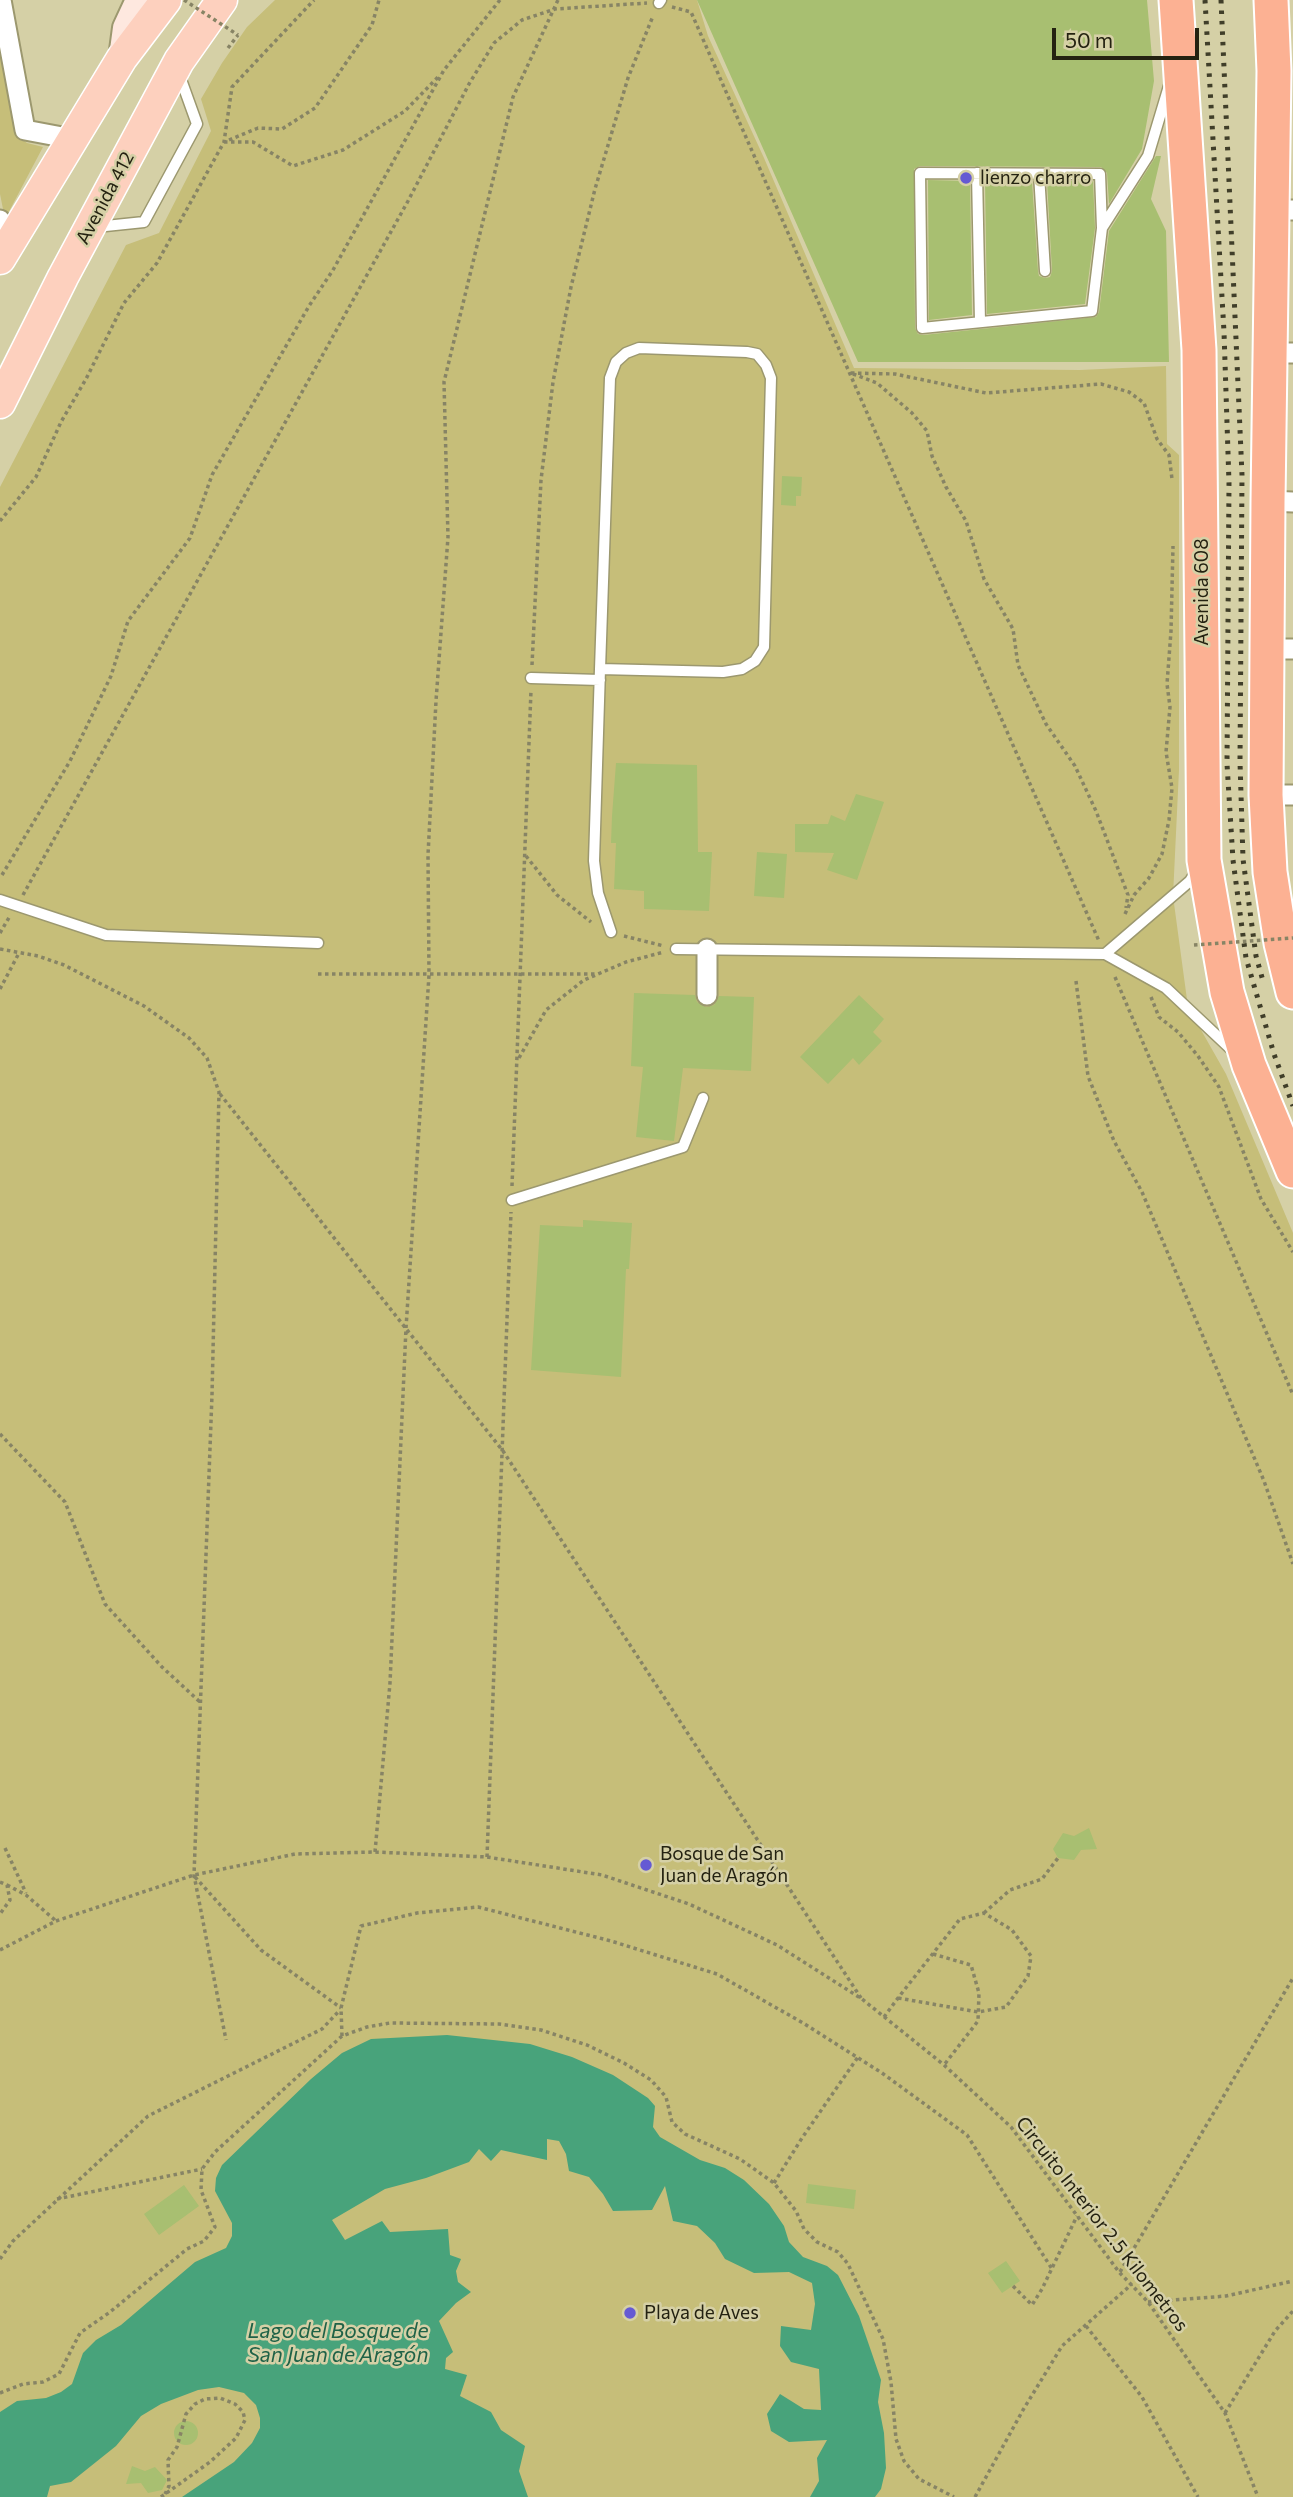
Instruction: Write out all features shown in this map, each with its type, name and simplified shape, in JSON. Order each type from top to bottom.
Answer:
[{"type":"highway","name":"Avenida 608","points":[[1176,0],[1199,350],[1204,860],[1227,992],[1248,1065],[1293,1171]]},
{"type":"highway","points":[[1271,0],[1287,64],[1282,210],[1280,795],[1270,872],[1289,941],[1293,992]]},
{"type":"main road","points":[[2,242],[73,139],[122,58],[166,0]]},
{"type":"main road","name":"Avenida 412","points":[[0,402],[176,66],[222,0]]},
{"type":"street","points":[[1,0],[25,130],[73,139]]},
{"type":"street","points":[[121,0],[126,27],[122,58]]},
{"type":"street","points":[[126,27],[139,0]]},
{"type":"street","points":[[707,950],[707,995]]},
{"type":"lane","points":[[1102,228],[1148,156],[1179,48]]},
{"type":"lane","points":[[89,228],[144,222],[197,124],[176,66]]},
{"type":"lane","points":[[920,173],[1039,174],[1100,174],[1102,228],[1092,311],[922,328],[920,173]]},
{"type":"lane","points":[[977,173],[979,322]]},
{"type":"lane","points":[[1039,174],[1045,271]]},
{"type":"lane","points":[[600,669],[723,672],[742,669],[755,661],[764,647],[771,379],[766,365],[757,354],[639,348],[626,353],[616,362],[610,378],[600,669],[594,862],[597,893],[611,932]]},
{"type":"lane","points":[[531,678],[600,680]]},
{"type":"lane","points":[[1105,954],[1190,881],[1204,860]]},
{"type":"lane","points":[[0,900],[106,935],[318,943]]},
{"type":"lane","points":[[676,949],[1105,954],[1166,988],[1248,1065]]},
{"type":"lane","points":[[512,1200],[682,1147],[703,1098]]},
{"type":"path","points":[[184,0],[238,35],[228,48]]},
{"type":"path","points":[[0,521],[36,477],[61,422],[124,303],[157,262],[224,142],[232,87],[314,0]]},
{"type":"path","points":[[224,142],[258,128],[282,129],[315,108],[372,25],[379,0]]},
{"type":"path","points":[[224,142],[253,142],[293,166],[343,150],[405,111],[444,70],[500,0]]},
{"type":"path","points":[[375,1852],[390,1683],[406,1328],[429,975],[428,855],[448,537],[444,382],[513,97],[558,0]]},
{"type":"path","points":[[486,1857],[541,480],[553,382],[570,287],[595,189],[628,78],[660,1]]},
{"type":"path","points":[[0,933],[494,43],[522,20],[555,9],[660,1],[691,12],[1105,954],[1293,1395]]},
{"type":"path","points":[[2,875],[70,761],[111,676],[128,621],[190,538],[212,475],[309,306],[333,270],[444,70]]},
{"type":"path","points":[[851,373],[895,374],[986,393],[1101,383],[1129,392],[1144,403],[1157,439],[1169,455],[1173,484]]},
{"type":"path","points":[[851,373],[877,383],[912,413],[928,431],[932,456],[966,521],[984,579],[1013,629],[1018,665],[1046,724],[1075,766],[1107,836],[1128,895],[1125,914],[1134,895],[1149,878],[1162,854],[1169,820],[1172,788],[1166,752],[1170,707],[1167,684],[1173,544]]},
{"type":"path","points":[[1194,945],[1289,941]]},
{"type":"path","points":[[0,949],[64,965],[107,986],[156,1014],[189,1038],[207,1058],[219,1093],[503,1451],[862,1999]]},
{"type":"path","points":[[518,1060],[546,1010],[584,980],[626,962],[676,949]]},
{"type":"path","points":[[0,989],[19,953]]},
{"type":"path","points":[[318,974],[598,974]]},
{"type":"path","points":[[1076,981],[1088,1076],[1114,1141],[1142,1192],[1254,1455],[1293,1564]]},
{"type":"path","points":[[1150,995],[1159,1017],[1178,1032],[1219,1087],[1261,1199],[1293,1252]]},
{"type":"path","points":[[219,1093],[212,1395],[194,1875],[226,2040]]},
{"type":"path","points":[[0,1434],[65,1502],[105,1604],[162,1667],[200,1702]]},
{"type":"path","points":[[5,1848],[26,1895]]},
{"type":"path","name":"Circuito Interior 2.5 Kilometros","points":[[0,1950],[57,1922],[194,1875],[295,1854],[375,1852],[486,1857],[603,1875],[689,1904],[777,1945],[862,1999],[944,2065],[1011,2127],[1119,2272],[1148,2302],[1225,2413],[1258,2497]]},
{"type":"path","points":[[884,2017],[960,1919],[984,1913],[1010,1890],[1042,1879],[1058,1858]]},
{"type":"path","points":[[194,1875],[261,1950],[341,2008]]},
{"type":"path","points":[[0,1882],[26,1895],[57,1922]]},
{"type":"path","points":[[0,1914],[10,1900],[8,1885]]},
{"type":"path","points":[[342,2036],[341,2008],[361,1926],[417,1913],[478,1907],[611,1941],[717,1974],[858,2057],[967,2135],[1052,2269]]},
{"type":"path","points":[[898,1998],[978,2012],[1006,2007],[1028,1976],[1031,1956],[1012,1930],[984,1913]]},
{"type":"path","points":[[933,1954],[971,1965],[979,1993],[978,2021],[944,2065]]},
{"type":"path","points":[[1119,2272],[1293,1978]]},
{"type":"path","points":[[0,2259],[13,2241],[148,2116],[322,2029],[341,2008]]},
{"type":"path","points":[[0,2393],[23,2384],[43,2382],[59,2374],[80,2333],[187,2249],[204,2241],[215,2227],[201,2190],[202,2169],[215,2152],[342,2036],[367,2027],[390,2023],[499,2024],[541,2030],[587,2045],[624,2063],[651,2080],[666,2097],[671,2122],[685,2134],[740,2159],[774,2183],[796,2211],[804,2229],[817,2242],[838,2252],[849,2264],[883,2339],[891,2382],[896,2439],[904,2461],[919,2479],[954,2497]]},
{"type":"path","points":[[774,2183],[858,2057]]},
{"type":"path","points":[[57,2199],[202,2169]]},
{"type":"path","points":[[1013,2286],[1031,2305],[1052,2269],[1077,2216]]},
{"type":"path","points":[[1148,2302],[1226,2296],[1293,2281]]},
{"type":"path","points":[[975,2497],[1062,2346],[1132,2284]]},
{"type":"path","points":[[1225,2413],[1275,2330],[1293,2311]]},
{"type":"path","points":[[1086,2326],[1142,2397],[1198,2497]]},
{"type":"path","points":[[220,2398],[235,2404],[243,2412],[245,2420],[236,2438],[210,2462],[163,2496],[169,2486],[168,2460],[177,2447],[186,2414],[195,2404],[205,2399],[220,2398]]},
{"type":"shaded area","name":"Bosque de San Juan de Aragón","points":[[275,0],[697,0],[708,36],[764,158],[854,368],[1080,370],[1166,366],[1167,444],[1179,455],[1179,770],[1173,896],[1188,1007],[1226,1074],[1293,1233],[1293,2497],[0,2497],[0,487],[126,245],[159,233],[211,131],[201,99],[247,27]]},
{"type":"shaded area","points":[[0,49],[16,134],[27,143],[43,147],[5,219],[0,194]]},
{"type":"water","name":"Lago del Bosque de San Juan de Aragón","points":[[447,2035],[530,2044],[572,2057],[613,2075],[648,2098],[655,2106],[653,2127],[660,2137],[700,2160],[725,2168],[744,2180],[769,2204],[784,2226],[789,2242],[803,2257],[827,2266],[838,2275],[859,2316],[881,2380],[878,2402],[884,2433],[886,2468],[881,2489],[875,2497],[810,2497],[819,2481],[817,2458],[827,2440],[789,2442],[771,2431],[767,2414],[780,2394],[804,2409],[821,2410],[819,2369],[791,2362],[780,2346],[781,2326],[811,2330],[815,2304],[812,2283],[789,2272],[754,2273],[725,2259],[715,2243],[697,2226],[673,2221],[665,2186],[652,2210],[613,2211],[589,2177],[569,2171],[566,2154],[559,2141],[547,2139],[547,2160],[501,2150],[491,2161],[479,2149],[469,2162],[385,2189],[332,2220],[345,2240],[382,2221],[390,2232],[448,2229],[450,2255],[461,2259],[456,2271],[458,2282],[471,2292],[439,2321],[453,2352],[446,2358],[445,2369],[467,2375],[460,2396],[491,2412],[501,2430],[525,2446],[519,2471],[528,2497],[182,2497],[234,2462],[252,2443],[260,2428],[256,2405],[244,2393],[219,2387],[198,2390],[161,2404],[141,2416],[116,2446],[71,2482],[50,2486],[47,2497],[0,2497],[0,2412],[17,2401],[46,2398],[61,2392],[72,2384],[83,2353],[96,2340],[121,2325],[195,2262],[226,2248],[232,2236],[232,2223],[215,2191],[216,2178],[222,2165],[311,2079],[342,2053],[371,2039]]},
{"type":"building","name":"lienzo charro","points":[[697,0],[1147,0],[1154,81],[1142,149],[1109,204],[1107,173],[1101,167],[920,166],[914,169],[915,328],[918,334],[923,335],[1096,317],[1099,312],[1109,231],[1156,156],[1161,156],[1151,199],[1166,231],[1169,362],[858,362]]},
{"type":"building","points":[[928,180],[970,181],[972,315],[929,320]]},
{"type":"building","points":[[985,181],[1032,181],[1038,271],[1039,276],[1045,278],[1050,277],[1052,271],[1047,181],[1093,181],[1095,228],[1085,304],[987,314]]},
{"type":"building","points":[[782,476],[802,477],[801,496],[796,496],[796,506],[781,505]]},
{"type":"building","points":[[616,763],[697,765],[698,852],[712,852],[709,911],[644,909],[644,891],[614,889],[616,843],[611,843]]},
{"type":"building","points":[[856,794],[884,802],[857,880],[827,870],[834,853],[795,852],[795,824],[828,824],[831,815],[845,821]]},
{"type":"building","points":[[757,852],[787,854],[784,898],[754,896]]},
{"type":"building","points":[[634,993],[695,995],[697,1002],[706,1007],[714,1005],[719,996],[754,997],[751,1071],[683,1068],[674,1141],[636,1137],[643,1067],[631,1066]]},
{"type":"building","points":[[859,995],[884,1019],[873,1032],[882,1041],[859,1065],[853,1058],[828,1084],[800,1057]]},
{"type":"building","points":[[583,1220],[632,1223],[629,1269],[626,1269],[621,1377],[531,1370],[540,1225],[583,1227]]},
{"type":"building","points":[[1089,1828],[1097,1849],[1081,1850],[1074,1860],[1058,1858],[1053,1849],[1063,1833],[1074,1836]]},
{"type":"building","points":[[808,2184],[856,2190],[854,2209],[806,2203]]},
{"type":"building","points":[[184,2185],[199,2206],[159,2235],[144,2214]]},
{"type":"building","points":[[1006,2261],[1020,2281],[1002,2293],[988,2273]]},
{"type":"building","points":[[186,2421],[194,2425],[198,2433],[194,2441],[186,2445],[178,2441],[174,2433],[178,2425]]},
{"type":"building","points":[[132,2466],[145,2471],[155,2467],[167,2480],[162,2490],[148,2493],[141,2483],[126,2484]]},
{"type":"railway","points":[[1205,0],[1224,332],[1229,483],[1227,764],[1233,860],[1246,958],[1274,1054],[1293,1106]]},
{"type":"railway","points":[[1221,0],[1242,475],[1240,762],[1243,859],[1256,956],[1263,981]]},
{"type":"place","name":"lienzo charro","points":[[966,178]]},
{"type":"place","name":"Bosque de San Juan de Aragón","points":[[646,1865]]},
{"type":"place","name":"Playa de Aves","points":[[630,2313]]}]
